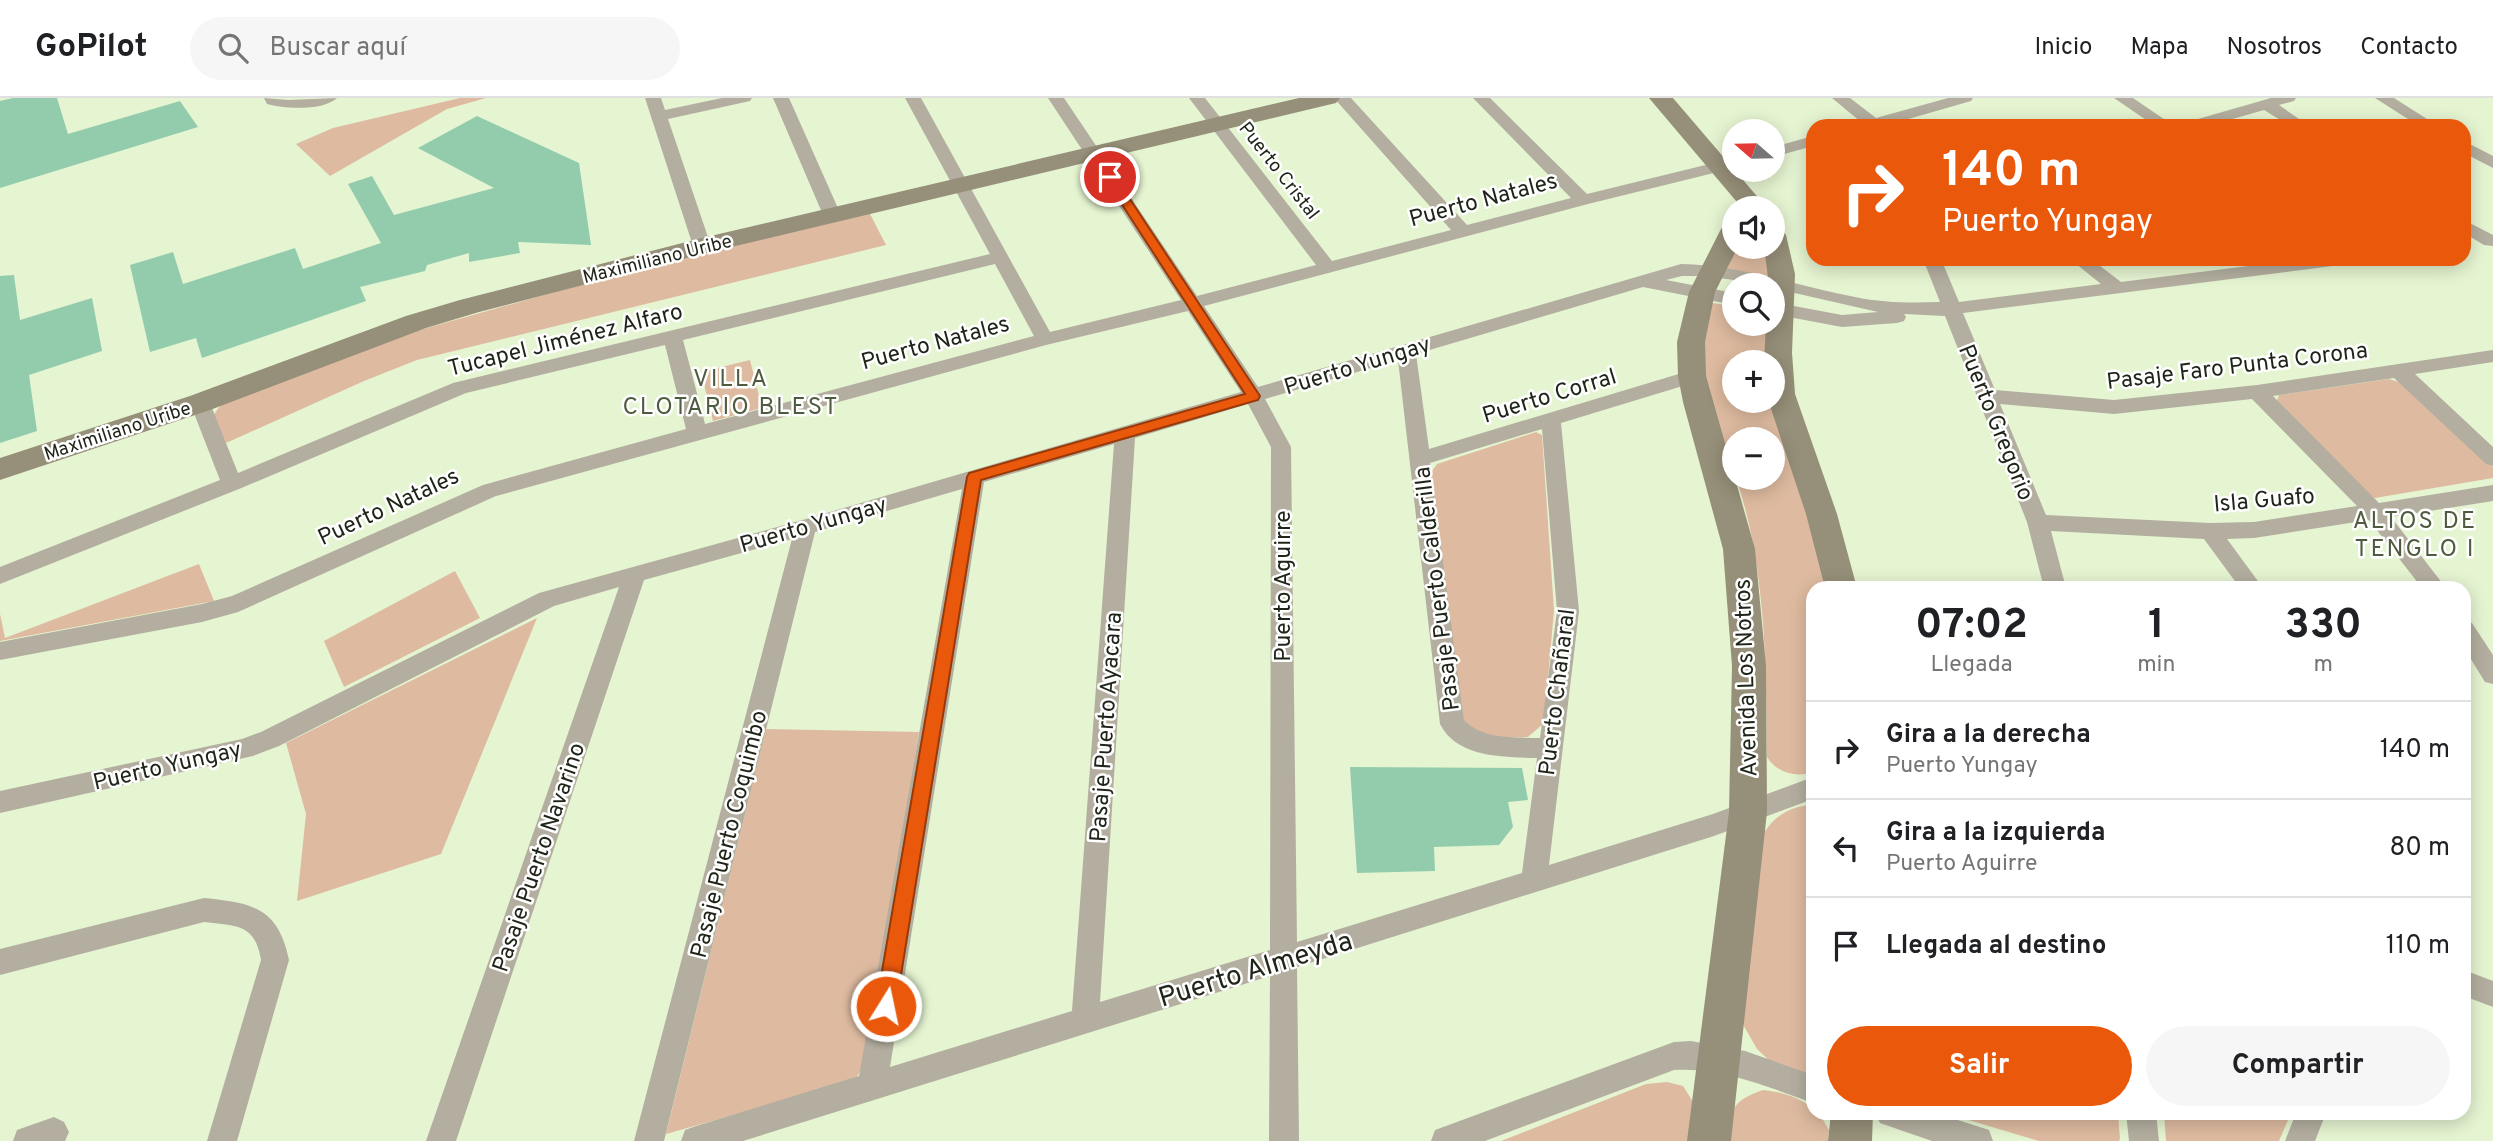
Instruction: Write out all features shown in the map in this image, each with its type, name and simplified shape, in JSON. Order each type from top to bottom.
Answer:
[{"type":"main road","name":"Maximiliano Uribe","points":[[0,469],[200,403],[416,322],[702,246],[1328,98]]},
{"type":"main road","points":[[1661,98],[1722,160]]},
{"type":"main road","name":"Avenida Los Notros","points":[[1709,1141],[1748,812],[1749,666],[1744,586],[1732,514],[1692,376],[1691,342],[1716,288],[1725,259]]},
{"type":"main road","points":[[1778,336],[1777,363],[1781,395],[1822,512],[1839,581]]},
{"type":"main road","points":[[1850,1141],[1852,1120]]},
{"type":"street","points":[[272,98],[273,101],[288,105],[329,98]]},
{"type":"street","points":[[653,98],[702,246]]},
{"type":"street","points":[[659,116],[744,98]]},
{"type":"street","points":[[781,98],[832,215]]},
{"type":"street","points":[[913,98],[1045,339]]},
{"type":"street","name":"Puerto Aguirre","points":[[1056,98],[1254,396],[1281,447],[1284,1141]]},
{"type":"street","name":"Puerto Cristal","points":[[1198,98],[1328,268]]},
{"type":"street","points":[[1342,98],[1463,232]]},
{"type":"street","points":[[1481,98],[1583,200]]},
{"type":"street","points":[[1840,98],[1863,119]]},
{"type":"street","points":[[1891,119],[1965,98]]},
{"type":"street","points":[[2122,98],[2155,119]]},
{"type":"street","points":[[2214,119],[2288,98]]},
{"type":"street","points":[[2382,98],[2418,119]]},
{"type":"street","points":[[2266,104],[2290,119]]},
{"type":"street","points":[[1785,149],[1806,143]]},
{"type":"street","points":[[2471,150],[2493,163]]},
{"type":"street","name":"Puerto Natales","points":[[0,651],[202,613],[238,603],[482,493],[1045,339],[1191,304],[1583,200],[1722,166]]},
{"type":"street","points":[[2471,229],[2491,241]]},
{"type":"street","points":[[2471,243],[2491,241]]},
{"type":"street","name":"Tucapel Jiménez Alfaro","points":[[0,576],[232,484],[460,388],[1000,257]]},
{"type":"street","name":"Puerto Gregorio","points":[[1934,266],[2038,522],[2053,581]]},
{"type":"street","points":[[2088,266],[2116,288]]},
{"type":"street","points":[[2236,266],[2244,272]]},
{"type":"street","points":[[1785,303],[1842,321],[1875,320],[1950,308],[2292,266]]},
{"type":"street","name":"Puerto Yungay","points":[[0,802],[244,749],[547,600],[1643,282],[1716,288]]},
{"type":"street","points":[[672,336],[698,435]]},
{"type":"street","name":"Pasaje Puerto Calderilla","points":[[1406,349],[1452,724],[1460,736],[1476,743],[1550,749]]},
{"type":"street","name":"Pasaje Faro Punta Corona","points":[[1986,396],[2114,407],[2257,392],[2493,356]]},
{"type":"street","points":[[2398,370],[2493,459]]},
{"type":"street","name":"Puerto Corral","points":[[1421,459],[1692,376]]},
{"type":"street","points":[[2257,392],[2375,512],[2429,581]]},
{"type":"street","points":[[200,403],[232,484]]},
{"type":"street","name":"Puerto Chañaral","points":[[1534,880],[1568,611],[1551,420]]},
{"type":"street","name":"Pasaje Puerto Ayacara","points":[[1085,1021],[1125,433]]},
{"type":"street","points":[[872,1087],[974,477]]},
{"type":"street","name":"Isla Guafo","points":[[2038,522],[2210,531],[2255,530],[2493,493]]},
{"type":"street","name":"Pasaje Puerto Coquimbo","points":[[649,1141],[806,527]]},
{"type":"street","points":[[2210,531],[2247,581]]},
{"type":"street","name":"Pasaje Puerto Navarino","points":[[441,1141],[635,574]]},
{"type":"street","points":[[2471,640],[2493,675]]},
{"type":"street","name":"Puerto Almeyda","points":[[696,1141],[1714,825],[1806,791]]},
{"type":"street","points":[[0,962],[204,910],[232,912],[255,921],[266,931],[275,960],[222,1141]]},
{"type":"street","points":[[2471,986],[2493,995]]},
{"type":"street","points":[[1446,1141],[1674,1056],[1688,1054],[1718,1058],[1806,1087]]},
{"type":"street","points":[[1912,1120],[1978,1141]]},
{"type":"street","points":[[2142,1120],[2144,1141]]},
{"type":"street","points":[[2300,1141],[2308,1120]]},
{"type":"shaded area","points":[[460,98],[486,98],[447,109],[330,176],[296,144],[333,128]]},
{"type":"shaded area","points":[[869,212],[886,245],[417,360],[226,443],[213,416],[222,403],[409,333],[683,256]]},
{"type":"shaded area","points":[[1726,259],[1772,259],[1770,273],[1746,273],[1727,269],[1723,264]]},
{"type":"shaded area","points":[[1712,303],[1722,304],[1722,336],[1766,336],[1765,350],[1722,350],[1722,413],[1772,413],[1777,427],[1722,427],[1722,436],[1700,366]]},
{"type":"shaded area","points":[[750,360],[762,408],[713,421],[701,372]]},
{"type":"shaded area","points":[[2389,379],[2405,384],[2493,467],[2493,478],[2375,498],[2365,494],[2276,403],[2279,395]]},
{"type":"shaded area","points":[[1536,432],[1542,435],[1554,610],[1544,723],[1528,737],[1481,738],[1465,729],[1430,474],[1437,464]]},
{"type":"shaded area","points":[[1785,448],[1814,527],[1824,581],[1806,581],[1806,774],[1787,773],[1776,767],[1767,757],[1765,651],[1759,580],[1740,490],[1785,490]]},
{"type":"shaded area","points":[[199,564],[214,601],[0,641],[0,614],[5,638]]},
{"type":"shaded area","points":[[455,571],[480,618],[344,687],[324,641]]},
{"type":"shaded area","points":[[537,618],[441,854],[297,901],[306,814],[286,743]]},
{"type":"shaded area","points":[[766,729],[919,732],[867,1061],[854,1081],[666,1134]]},
{"type":"shaded area","points":[[1804,806],[1806,1072],[1793,1071],[1772,1063],[1757,1049],[1741,1021],[1760,840],[1769,825],[1781,815]]},
{"type":"shaded area","points":[[1667,1082],[1683,1086],[1697,1108],[1693,1141],[1501,1141],[1646,1084]]},
{"type":"shaded area","points":[[1763,1090],[1777,1092],[1806,1104],[1806,1120],[1823,1120],[1829,1130],[1828,1141],[1725,1141],[1734,1108],[1752,1094]]},
{"type":"shaded area","points":[[1968,1120],[2119,1120],[2119,1141],[2039,1141]]},
{"type":"shaded area","points":[[2164,1120],[2288,1120],[2279,1141],[2166,1141]]},
{"type":"building","points":[[13,98],[57,98],[68,134],[180,101],[198,127],[0,188],[0,101]]},
{"type":"building","points":[[477,116],[579,163],[591,245],[518,242],[520,253],[469,262],[469,253],[427,265],[425,271],[360,287],[366,301],[202,358],[196,338],[150,352],[130,265],[173,252],[183,284],[295,248],[303,269],[381,243],[348,184],[372,176],[394,215],[494,188],[418,148]]},
{"type":"building","points":[[14,275],[20,320],[92,298],[102,351],[29,375],[37,431],[0,443],[0,276]]},
{"type":"building","points":[[1350,767],[1522,768],[1528,800],[1508,802],[1513,827],[1499,845],[1434,847],[1435,871],[1357,873]]},
{"type":"district","name":"VILLA CLOTARIO BLEST","points":[[731,392]]},
{"type":"district","name":"ALTOS DE TENGLO I","points":[[2415,534]]},
{"type":"route","points":[[886,1006],[974,477],[1254,396],[1110,177]]}]
